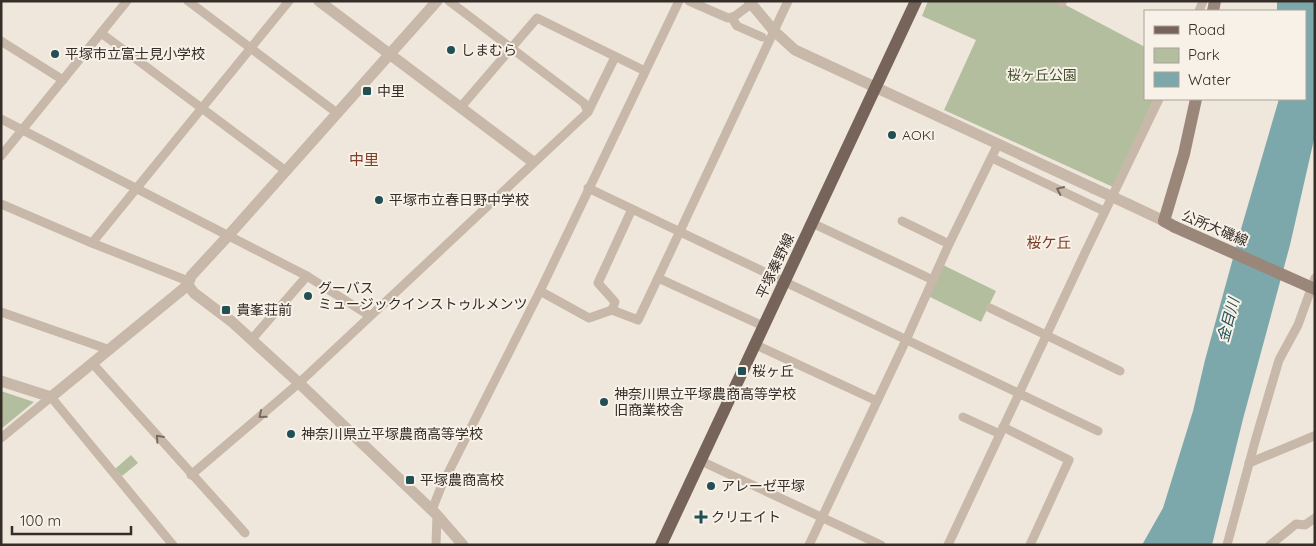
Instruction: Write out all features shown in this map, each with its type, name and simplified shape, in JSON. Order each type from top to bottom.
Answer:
[{"type":"main road","name":"平塚秦野線","points":[[661,545],[916,1]]},
{"type":"main road","name":"公所大磯線","points":[[1196,100],[1169,224],[1313,294]]},
{"type":"street","points":[[1,156],[127,1]]},
{"type":"street","points":[[188,1],[337,113]]},
{"type":"street","points":[[92,243],[289,1]]},
{"type":"street","points":[[319,1],[533,162]]},
{"type":"street","points":[[1,438],[188,285],[191,276],[437,1]]},
{"type":"street","points":[[449,1],[584,103],[588,112]]},
{"type":"street","points":[[436,545],[434,513],[441,487],[540,291],[678,1]]},
{"type":"street","points":[[690,1],[728,18],[732,18],[750,3],[774,31],[795,50],[1169,224]]},
{"type":"street","points":[[540,291],[589,318],[612,310],[638,320],[788,1]]},
{"type":"street","points":[[460,108],[536,18],[645,71]]},
{"type":"street","points":[[732,18],[737,26],[762,37]]},
{"type":"street","points":[[101,33],[286,171]]},
{"type":"street","points":[[1,41],[63,80]]},
{"type":"street","points":[[192,475],[299,383],[588,112],[616,57]]},
{"type":"street","points":[[948,545],[1104,211],[1159,100]]},
{"type":"street","points":[[1,119],[307,276],[370,316]]},
{"type":"street","points":[[809,545],[949,244],[998,144]]},
{"type":"street","points":[[992,158],[1104,211]]},
{"type":"street","points":[[588,188],[1098,431]]},
{"type":"street","points":[[1,204],[183,279],[194,293],[231,321],[299,383],[434,513],[463,545]]},
{"type":"street","points":[[612,310],[615,302],[598,283],[632,209]]},
{"type":"street","points":[[902,221],[949,244]]},
{"type":"street","points":[[812,223],[933,280]]},
{"type":"street","points":[[252,339],[307,276]]},
{"type":"street","points":[[658,278],[763,326]]},
{"type":"street","points":[[1227,545],[1279,360],[1313,294],[1315,278]]},
{"type":"street","points":[[990,308],[1120,371]]},
{"type":"street","points":[[1,312],[110,350]]},
{"type":"street","points":[[756,344],[877,401]]},
{"type":"street","points":[[93,364],[245,534]]},
{"type":"street","points":[[1,382],[51,397],[174,545]]},
{"type":"street","points":[[963,417],[1069,460],[1030,545]]},
{"type":"street","points":[[1249,463],[1315,436]]},
{"type":"street","points":[[701,461],[881,545]]},
{"type":"street","points":[[1270,545],[1296,524],[1305,525],[1315,518]]},
{"type":"green space","name":"桜ヶ丘公園","points":[[928,1],[1058,1],[1144,46],[1144,100],[1154,100],[1113,187],[944,110],[976,40],[922,16]]},
{"type":"green space","points":[[943,265],[996,291],[981,322],[928,296]]},
{"type":"green space","points":[[1,391],[34,402],[1,429]]},
{"type":"green space","points":[[131,455],[138,463],[122,476],[115,469]]},
{"type":"water","name":"金目川","points":[[1277,1],[1315,1],[1315,135],[1290,245],[1243,419],[1212,545],[1142,545],[1163,508],[1193,411],[1241,229],[1279,100],[1306,100],[1306,10],[1277,10]]},
{"type":"place","name":"しまむら","points":[[451,50]]},
{"type":"place","name":"平塚市立富士見小学校","points":[[55,54]]},
{"type":"place","name":"中里","points":[[367,91]]},
{"type":"place","name":"AOKI","points":[[892,135]]},
{"type":"place","name":"平塚市立春日野中学校","points":[[379,200]]},
{"type":"place","name":"グーバス ミュージックインストゥルメンツ","points":[[308,296]]},
{"type":"place","name":"貴峯荘前","points":[[226,310]]},
{"type":"place","name":"桜ヶ丘","points":[[742,371]]},
{"type":"place","name":"神奈川県立平塚農商高等学校 旧商業校舎","points":[[604,402]]},
{"type":"place","name":"神奈川県立平塚農商高等学校","points":[[291,434]]},
{"type":"place","name":"平塚農商高校","points":[[410,480]]},
{"type":"place","name":"アレーゼ平塚","points":[[711,486]]},
{"type":"place","name":"クリエイト","points":[[701,517]]},
{"type":"district","name":"中里","points":[[364,159]]},
{"type":"district","name":"桜ケ丘","points":[[1049,242]]}]
